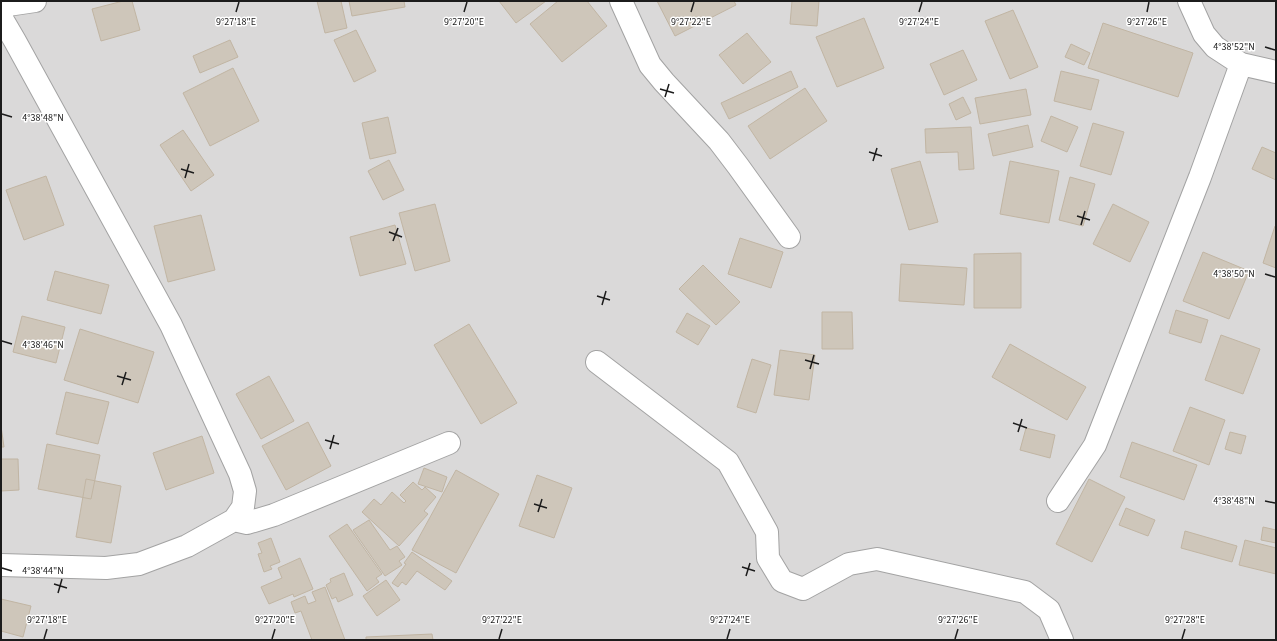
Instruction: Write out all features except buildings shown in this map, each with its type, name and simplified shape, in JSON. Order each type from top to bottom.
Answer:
[{"type":"street","points":[[1,6],[35,1]]},
{"type":"street","points":[[620,1],[650,65],[719,141],[789,237]]},
{"type":"street","points":[[1189,1],[1204,34],[1215,48],[1241,64],[1276,72]]},
{"type":"street","points":[[1,17],[171,324],[240,474],[245,491],[243,507],[234,520],[187,546],[139,564],[106,568],[1,565]]},
{"type":"street","points":[[1058,501],[1095,445],[1200,177],[1241,64]]},
{"type":"street","points":[[596,362],[728,462],[767,532],[768,558],[782,581],[803,589],[849,564],[877,559],[1025,592],[1049,610],[1062,640]]},
{"type":"street","points":[[234,520],[247,524],[274,515],[449,443]]},
{"type":"shaded area","points":[[1,1],[1276,1],[1276,640],[1,640]]}]
